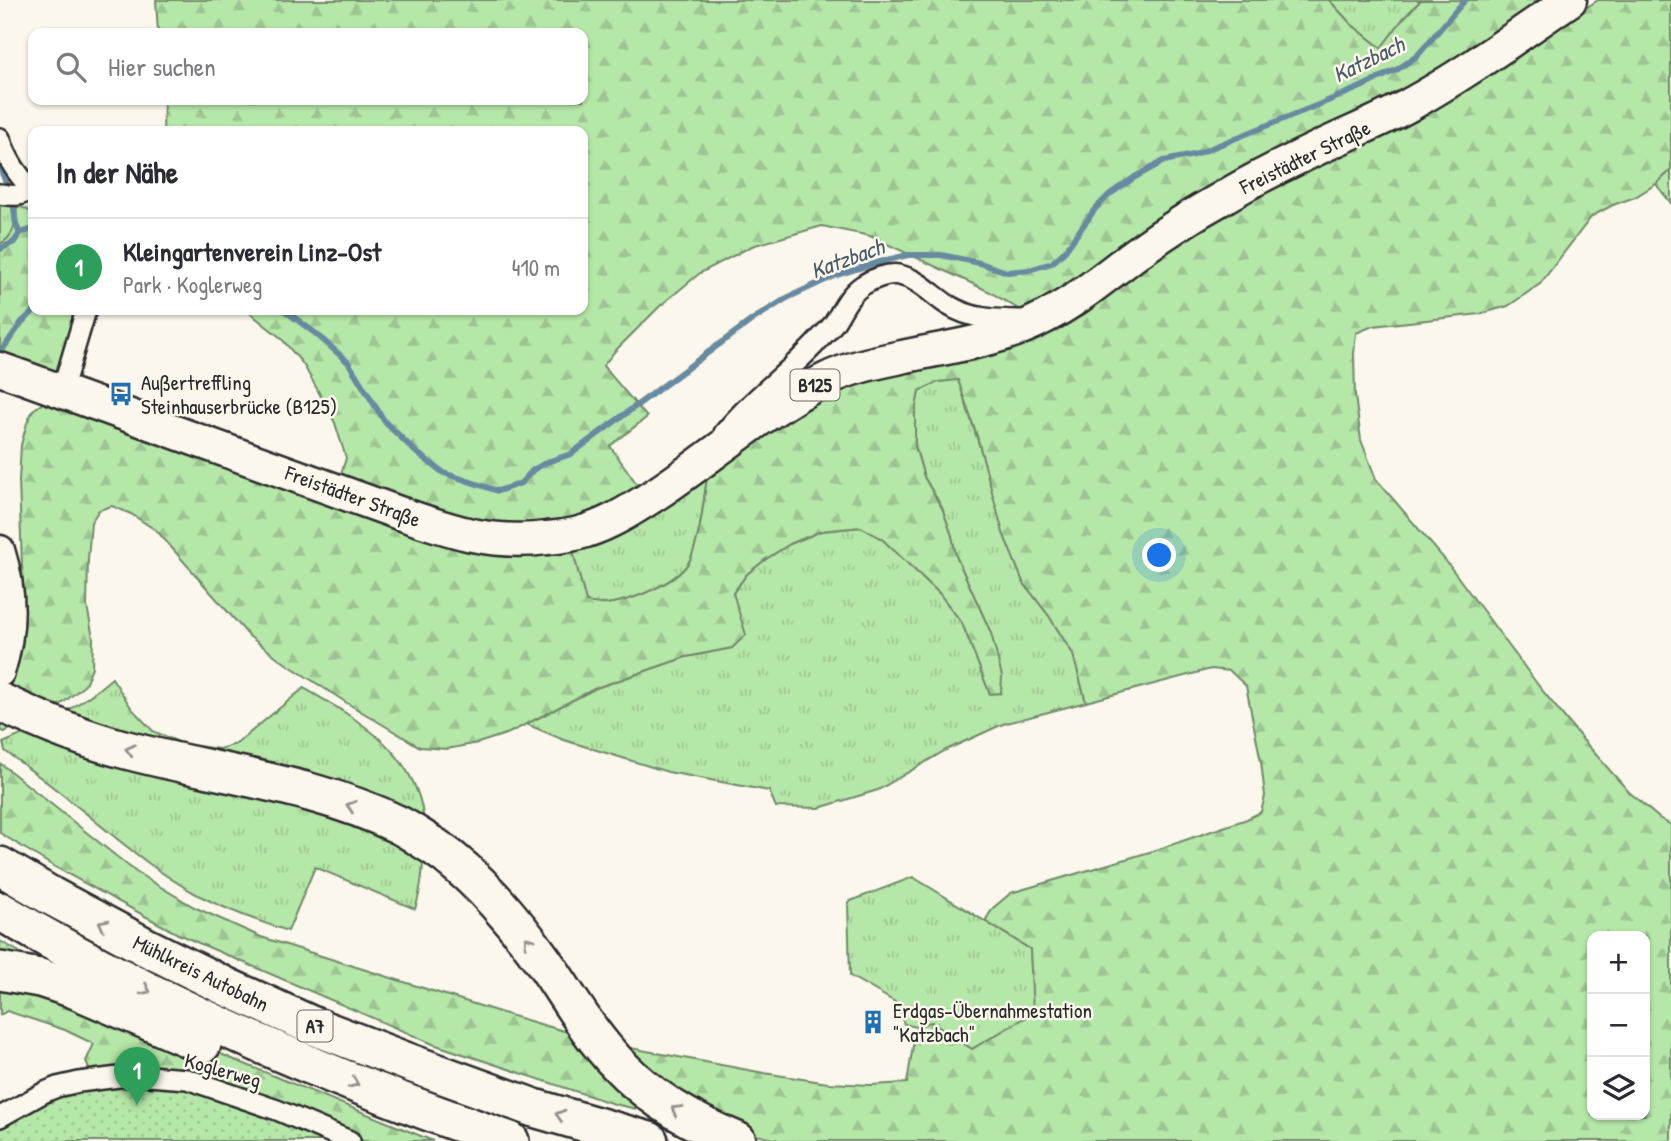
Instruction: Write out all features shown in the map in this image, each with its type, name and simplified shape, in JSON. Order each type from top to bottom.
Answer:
[{"type":"highway","points":[[0,702],[34,718],[103,743],[284,786],[372,813],[401,826],[469,873],[495,901],[522,932],[598,1043],[639,1085],[677,1111],[737,1141]]},
{"type":"highway","name":"Mühlkreis Autobahn","points":[[0,866],[146,947],[226,988],[310,1025],[534,1108],[649,1141]]},
{"type":"highway","name":"Mühlkreis Autobahn","points":[[0,911],[134,985],[216,1024],[412,1107],[510,1141]]},
{"type":"highway","points":[[0,971],[40,978],[74,989],[224,1053],[313,1067]]},
{"type":"main road","name":"Freistädter Straße","points":[[6,371],[454,531],[516,541],[585,532],[637,506],[765,415],[830,377],[863,365],[1010,333],[1043,318],[1074,300],[1150,244],[1211,204],[1409,105],[1570,0]]},
{"type":"street","points":[[0,138],[12,166],[17,193]]},
{"type":"street","name":"Freistädter Straße","points":[[701,463],[736,418],[817,342],[862,285],[882,276],[895,274],[907,277],[929,289],[948,306],[966,314],[990,320],[1043,318]]},
{"type":"street","points":[[62,391],[85,315]]},
{"type":"street","points":[[0,550],[10,606],[8,639],[0,672]]},
{"type":"street","name":"Koglerweg","points":[[0,1117],[57,1087],[135,1075],[187,1079],[277,1110],[350,1141]]},
{"type":"green space","points":[[156,0],[1329,0],[1351,24],[1381,48],[1421,0],[1554,0],[1470,57],[1038,307],[1020,310],[988,291],[870,236],[822,226],[752,246],[700,273],[660,306],[603,366],[647,417],[610,446],[641,490],[609,508],[550,529],[475,525],[339,481],[346,458],[335,423],[303,364],[281,338],[252,315],[588,315],[588,126],[163,126],[164,105],[588,105],[588,28],[158,28]]},
{"type":"green space","points":[[1329,0],[1421,0],[1381,48],[1351,24]]},
{"type":"green space","points":[[1598,0],[1671,0],[1671,170],[1656,184],[1635,197],[1592,216],[1540,284],[1508,306],[1480,314],[1373,326],[1356,333],[1354,354],[1355,396],[1361,440],[1376,479],[1446,561],[1541,689],[1583,740],[1629,792],[1671,825],[1671,1141],[783,1141],[614,1104],[433,1044],[178,934],[53,866],[0,833],[0,763],[136,872],[194,907],[261,937],[609,1044],[828,1083],[907,1083],[916,1027],[930,1022],[972,1049],[1033,1013],[1030,949],[985,921],[993,908],[1011,893],[1153,851],[1247,819],[1261,812],[1265,796],[1246,686],[1230,671],[1211,669],[1086,702],[1073,654],[1023,582],[1003,533],[977,436],[958,380],[938,382],[919,391],[915,412],[915,446],[924,477],[942,508],[956,556],[991,633],[1002,676],[1001,693],[990,694],[962,623],[939,593],[882,539],[861,527],[821,531],[790,544],[747,574],[733,593],[746,635],[732,648],[686,657],[596,688],[509,733],[447,749],[420,747],[285,663],[249,636],[157,531],[131,514],[112,506],[99,510],[91,522],[87,606],[93,638],[92,667],[85,685],[63,703],[32,720],[4,732],[0,730],[0,700],[23,594],[19,481],[21,445],[33,410],[43,403],[50,403],[447,545],[496,556],[533,557],[573,552],[586,602],[617,602],[655,589],[686,567],[697,539],[707,478],[780,422],[838,389],[879,376],[997,353],[1030,342],[1101,300],[1204,226],[1259,195],[1388,135],[1433,109]]},
{"type":"green space","points":[[1671,170],[1671,203],[1656,184]]},
{"type":"green space","points":[[0,203],[17,208],[15,224],[9,238],[0,244]]},
{"type":"green space","points":[[17,208],[28,210],[28,315],[74,315],[65,354],[53,373],[0,356],[0,244],[9,238],[15,224]]},
{"type":"green space","points":[[958,379],[1023,582],[1073,654],[1086,702],[1003,724],[946,750],[878,790],[819,808],[776,807],[769,791],[668,772],[564,740],[526,724],[596,688],[686,657],[732,648],[733,593],[747,574],[790,544],[821,531],[861,527],[882,539],[939,593],[962,623],[990,694],[991,633],[956,556],[942,508],[924,477],[915,446],[915,412],[919,391],[938,382]]},
{"type":"green space","points":[[707,478],[697,539],[686,567],[654,589],[629,599],[607,604],[586,602],[573,552],[648,520]]},
{"type":"green space","points":[[112,678],[132,709],[153,731],[183,744],[219,749],[236,744],[304,688],[364,726],[398,758],[411,777],[420,799],[424,826],[423,869],[415,909],[315,867],[288,931],[242,915],[198,895],[165,875],[5,751],[3,743],[60,715]]},
{"type":"green space","points":[[913,877],[1030,949],[1034,1013],[972,1049],[931,1022],[916,1027],[904,1024],[895,1002],[850,976],[848,902]]},
{"type":"green space","points":[[0,941],[158,1026],[433,1141],[363,1141],[276,1105],[90,1072],[86,1061],[94,1044],[65,1030],[7,1011],[0,1015]]},
{"type":"green space","points":[[133,1083],[184,1088],[214,1095],[332,1141],[0,1141],[0,1123],[57,1092]]},
{"type":"waterway","name":"Katzbach","points":[[291,315],[348,362],[385,422],[417,453],[444,473],[498,491],[521,483],[533,470],[547,462],[571,454],[752,320],[787,298],[834,276],[908,255],[941,255],[1007,272],[1029,270],[1052,263],[1065,251],[1095,209],[1110,194],[1135,177],[1164,161],[1194,155],[1361,87],[1398,69],[1417,56],[1465,0]]},
{"type":"waterway","points":[[0,169],[11,194],[20,233]]},
{"type":"waterway","points":[[0,249],[14,242],[20,233],[28,231]]},
{"type":"waterway","name":"Katzbach","points":[[0,353],[30,315]]},
{"type":"place","name":"Außertreffling Steinhauserbrücke (B125)","points":[[121,394]]},
{"type":"place","name":"Erdgas-Übernahmestation \"Katzbach\"","points":[[873,1022]]},
{"type":"place","name":"Kleingartenverein Linz-Ost","points":[[137,1105]]}]
